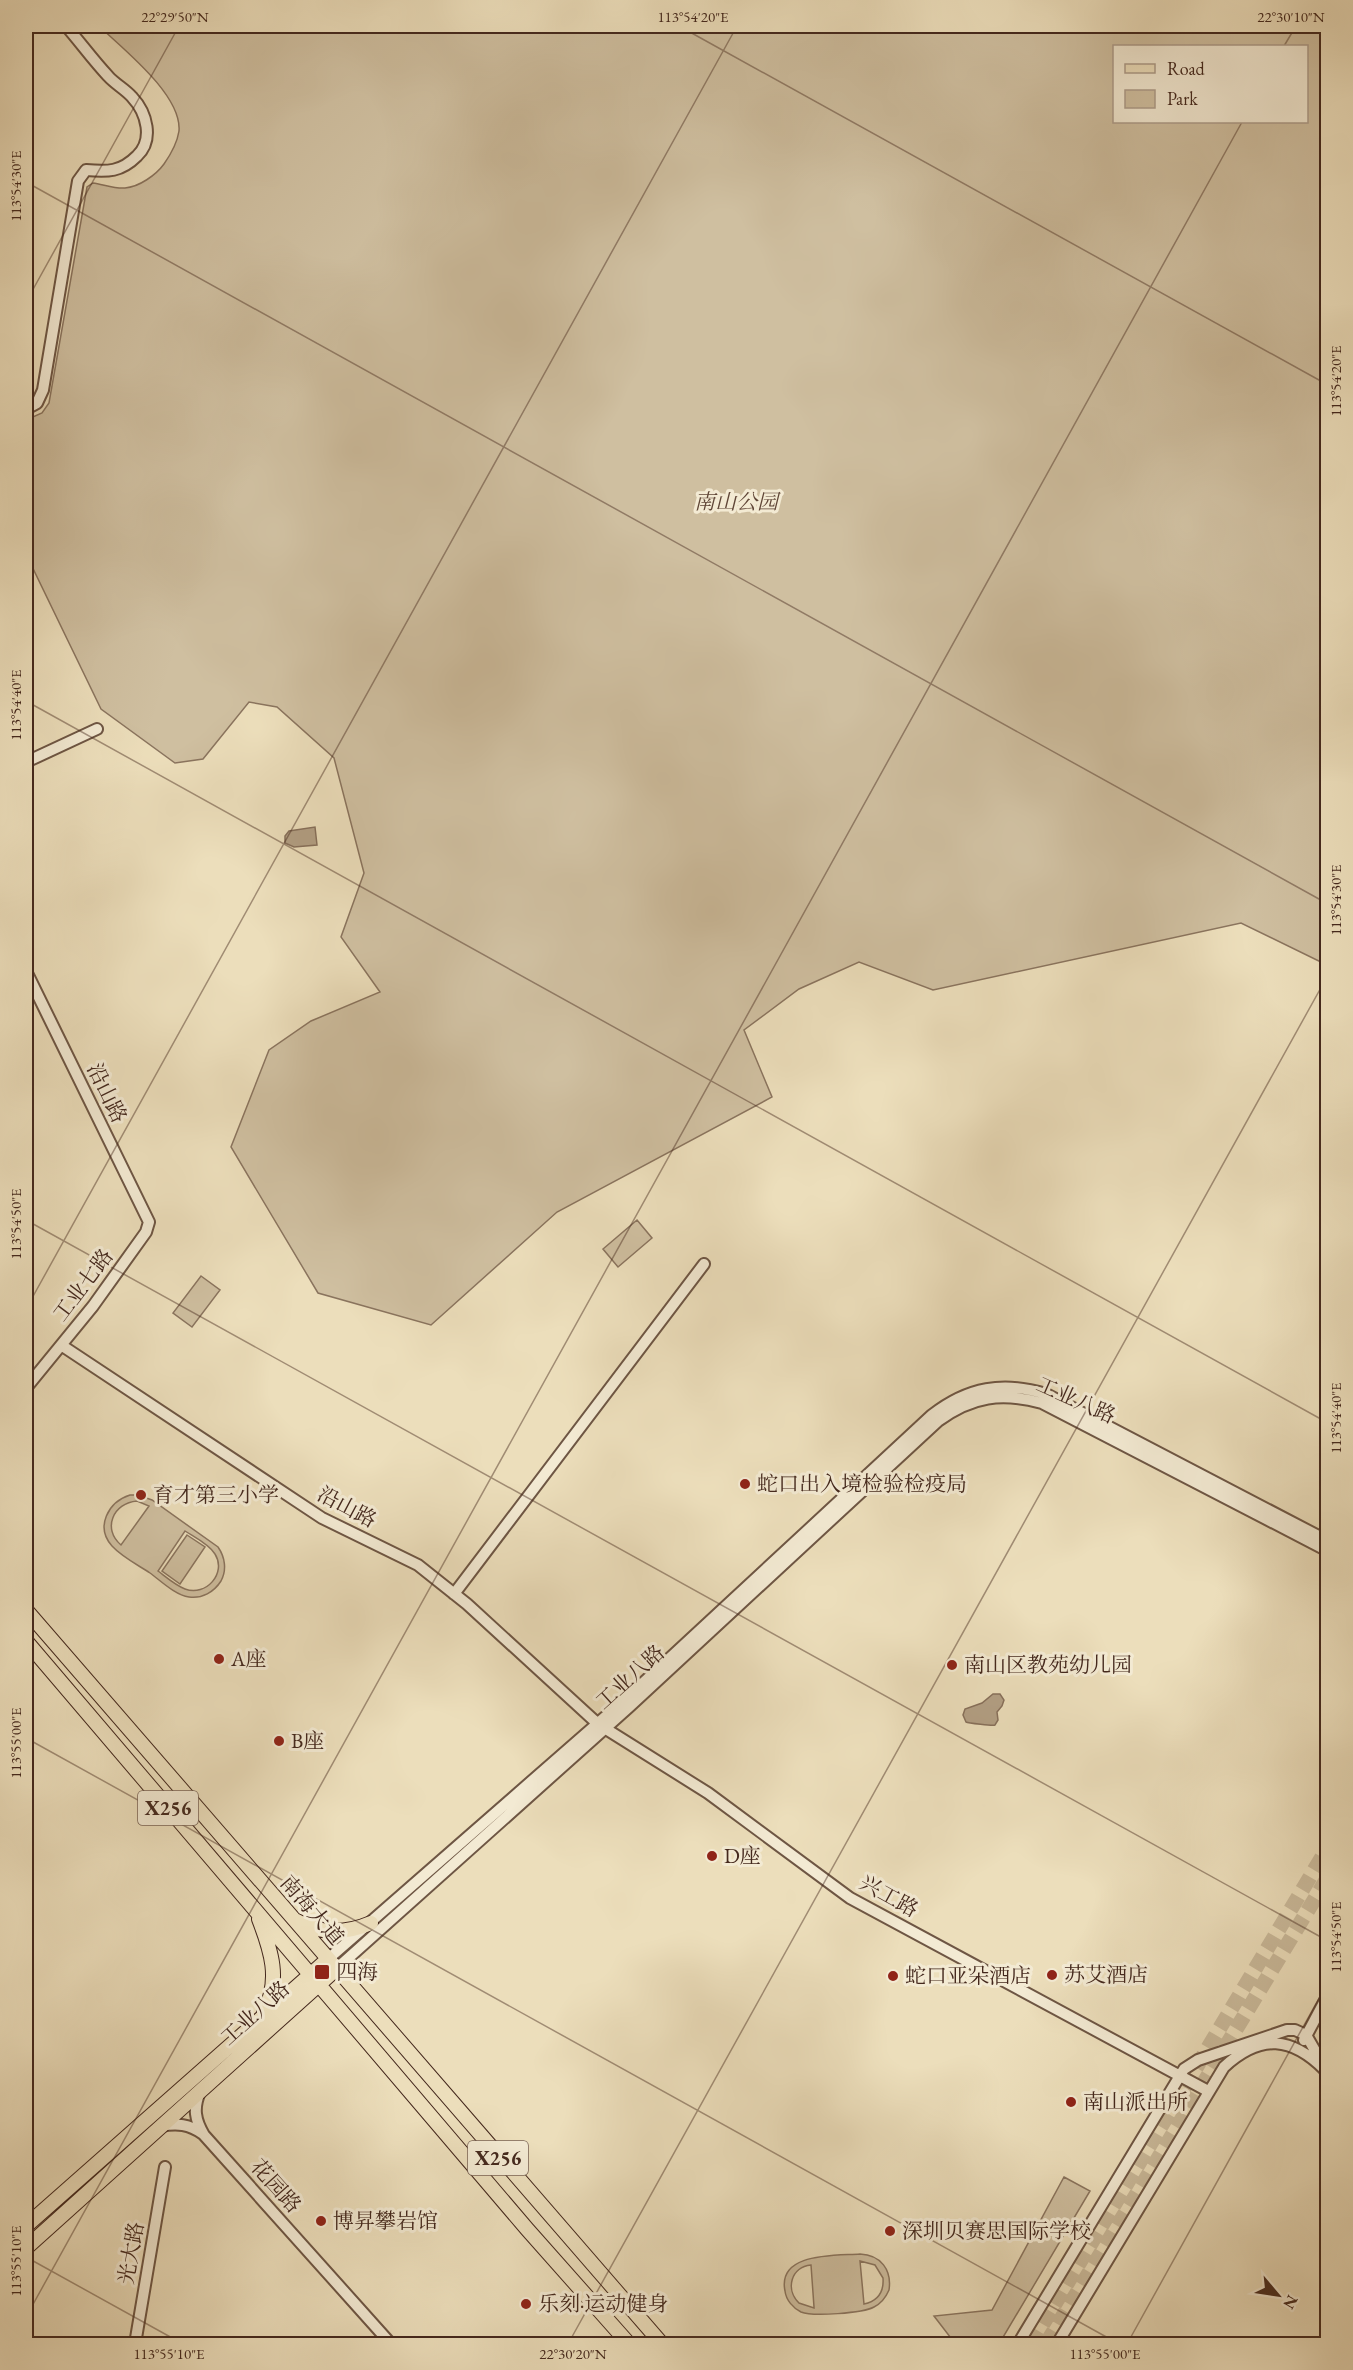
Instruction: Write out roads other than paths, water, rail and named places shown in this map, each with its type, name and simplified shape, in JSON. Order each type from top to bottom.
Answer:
[{"type":"main road","name":"南海大道","points":[[26,1610],[331,1965],[662,2344]]},
{"type":"main road","name":"南海大道","points":[[26,1641],[516,2216],[629,2344]]},
{"type":"main road","points":[[253,1907],[265,1936],[274,1969],[272,1995],[260,2019]]},
{"type":"main road","points":[[291,1918],[325,1931],[353,1929],[371,1923]]},
{"type":"main road","name":"工业八路","points":[[26,2248],[202,2089],[331,1965]]},
{"type":"main road","name":"工业八路","points":[[26,2226],[260,2019],[315,1979]]},
{"type":"street","points":[[26,409],[37,403],[43,390],[78,181],[86,170],[111,172],[128,165],[143,150],[147,138],[147,127],[139,105],[131,95],[109,77],[66,26]]},
{"type":"street","points":[[26,762],[97,729]]},
{"type":"street","name":"沿山路","points":[[26,970],[147,1216],[146,1232]]},
{"type":"street","name":"工业七路","points":[[26,1388],[99,1298],[146,1232]]},
{"type":"street","points":[[454,1593],[704,1264]]},
{"type":"street","name":"沿山路","points":[[61,1345],[322,1518],[418,1565],[454,1593],[601,1726]]},
{"type":"street","name":"工业八路","points":[[331,1965],[371,1923],[601,1726],[932,1414],[949,1401],[965,1394],[1012,1387],[1046,1394],[1328,1541]]},
{"type":"street","name":"工业八路","points":[[331,1965],[954,1409],[980,1400],[1012,1397],[1028,1399],[1057,1410],[1328,1551]]},
{"type":"street","name":"兴工路","points":[[601,1726],[708,1793],[850,1898],[1208,2091]]},
{"type":"street","points":[[1299,2049],[1328,1995]]},
{"type":"street","points":[[1018,2344],[1179,2074],[1190,2064],[1287,2030],[1295,2030],[1306,2036],[1327,2071]]},
{"type":"street","points":[[1057,2344],[1224,2067],[1244,2052],[1274,2044],[1289,2044],[1327,2071]]},
{"type":"street","name":"花园路","points":[[202,2089],[196,2101],[195,2112],[198,2125],[204,2135],[391,2344]]},
{"type":"street","name":"花园路","points":[[161,2126],[184,2125],[204,2135]]},
{"type":"street","name":"光大路","points":[[135,2344],[165,2167]]},
{"type":"tunnel","points":[[1031,2344],[1328,1847]]},
{"type":"tunnel","points":[[1046,2344],[1328,1877]]},
{"type":"place","name":"蛇口出入境检验检疫局","points":[[745,1484]]},
{"type":"place","name":"育才第三小学","points":[[141,1495]]},
{"type":"place","name":"A座","points":[[219,1659]]},
{"type":"place","name":"南山区教苑幼儿园","points":[[952,1665]]},
{"type":"place","name":"B座","points":[[279,1741]]},
{"type":"place","name":"D座","points":[[712,1856]]},
{"type":"place","name":"四海","points":[[322,1972]]},
{"type":"place","name":"苏艾酒店","points":[[1052,1975]]},
{"type":"place","name":"蛇口亚朵酒店","points":[[893,1976]]},
{"type":"place","name":"南山派出所","points":[[1071,2102]]},
{"type":"place","name":"博昇攀岩馆","points":[[321,2221]]},
{"type":"place","name":"深圳贝赛思国际学校","points":[[890,2231]]},
{"type":"place","name":"乐刻·运动健身","points":[[526,2304]]},
{"type":"park label","name":"南山公园","points":[[736,502]]}]
